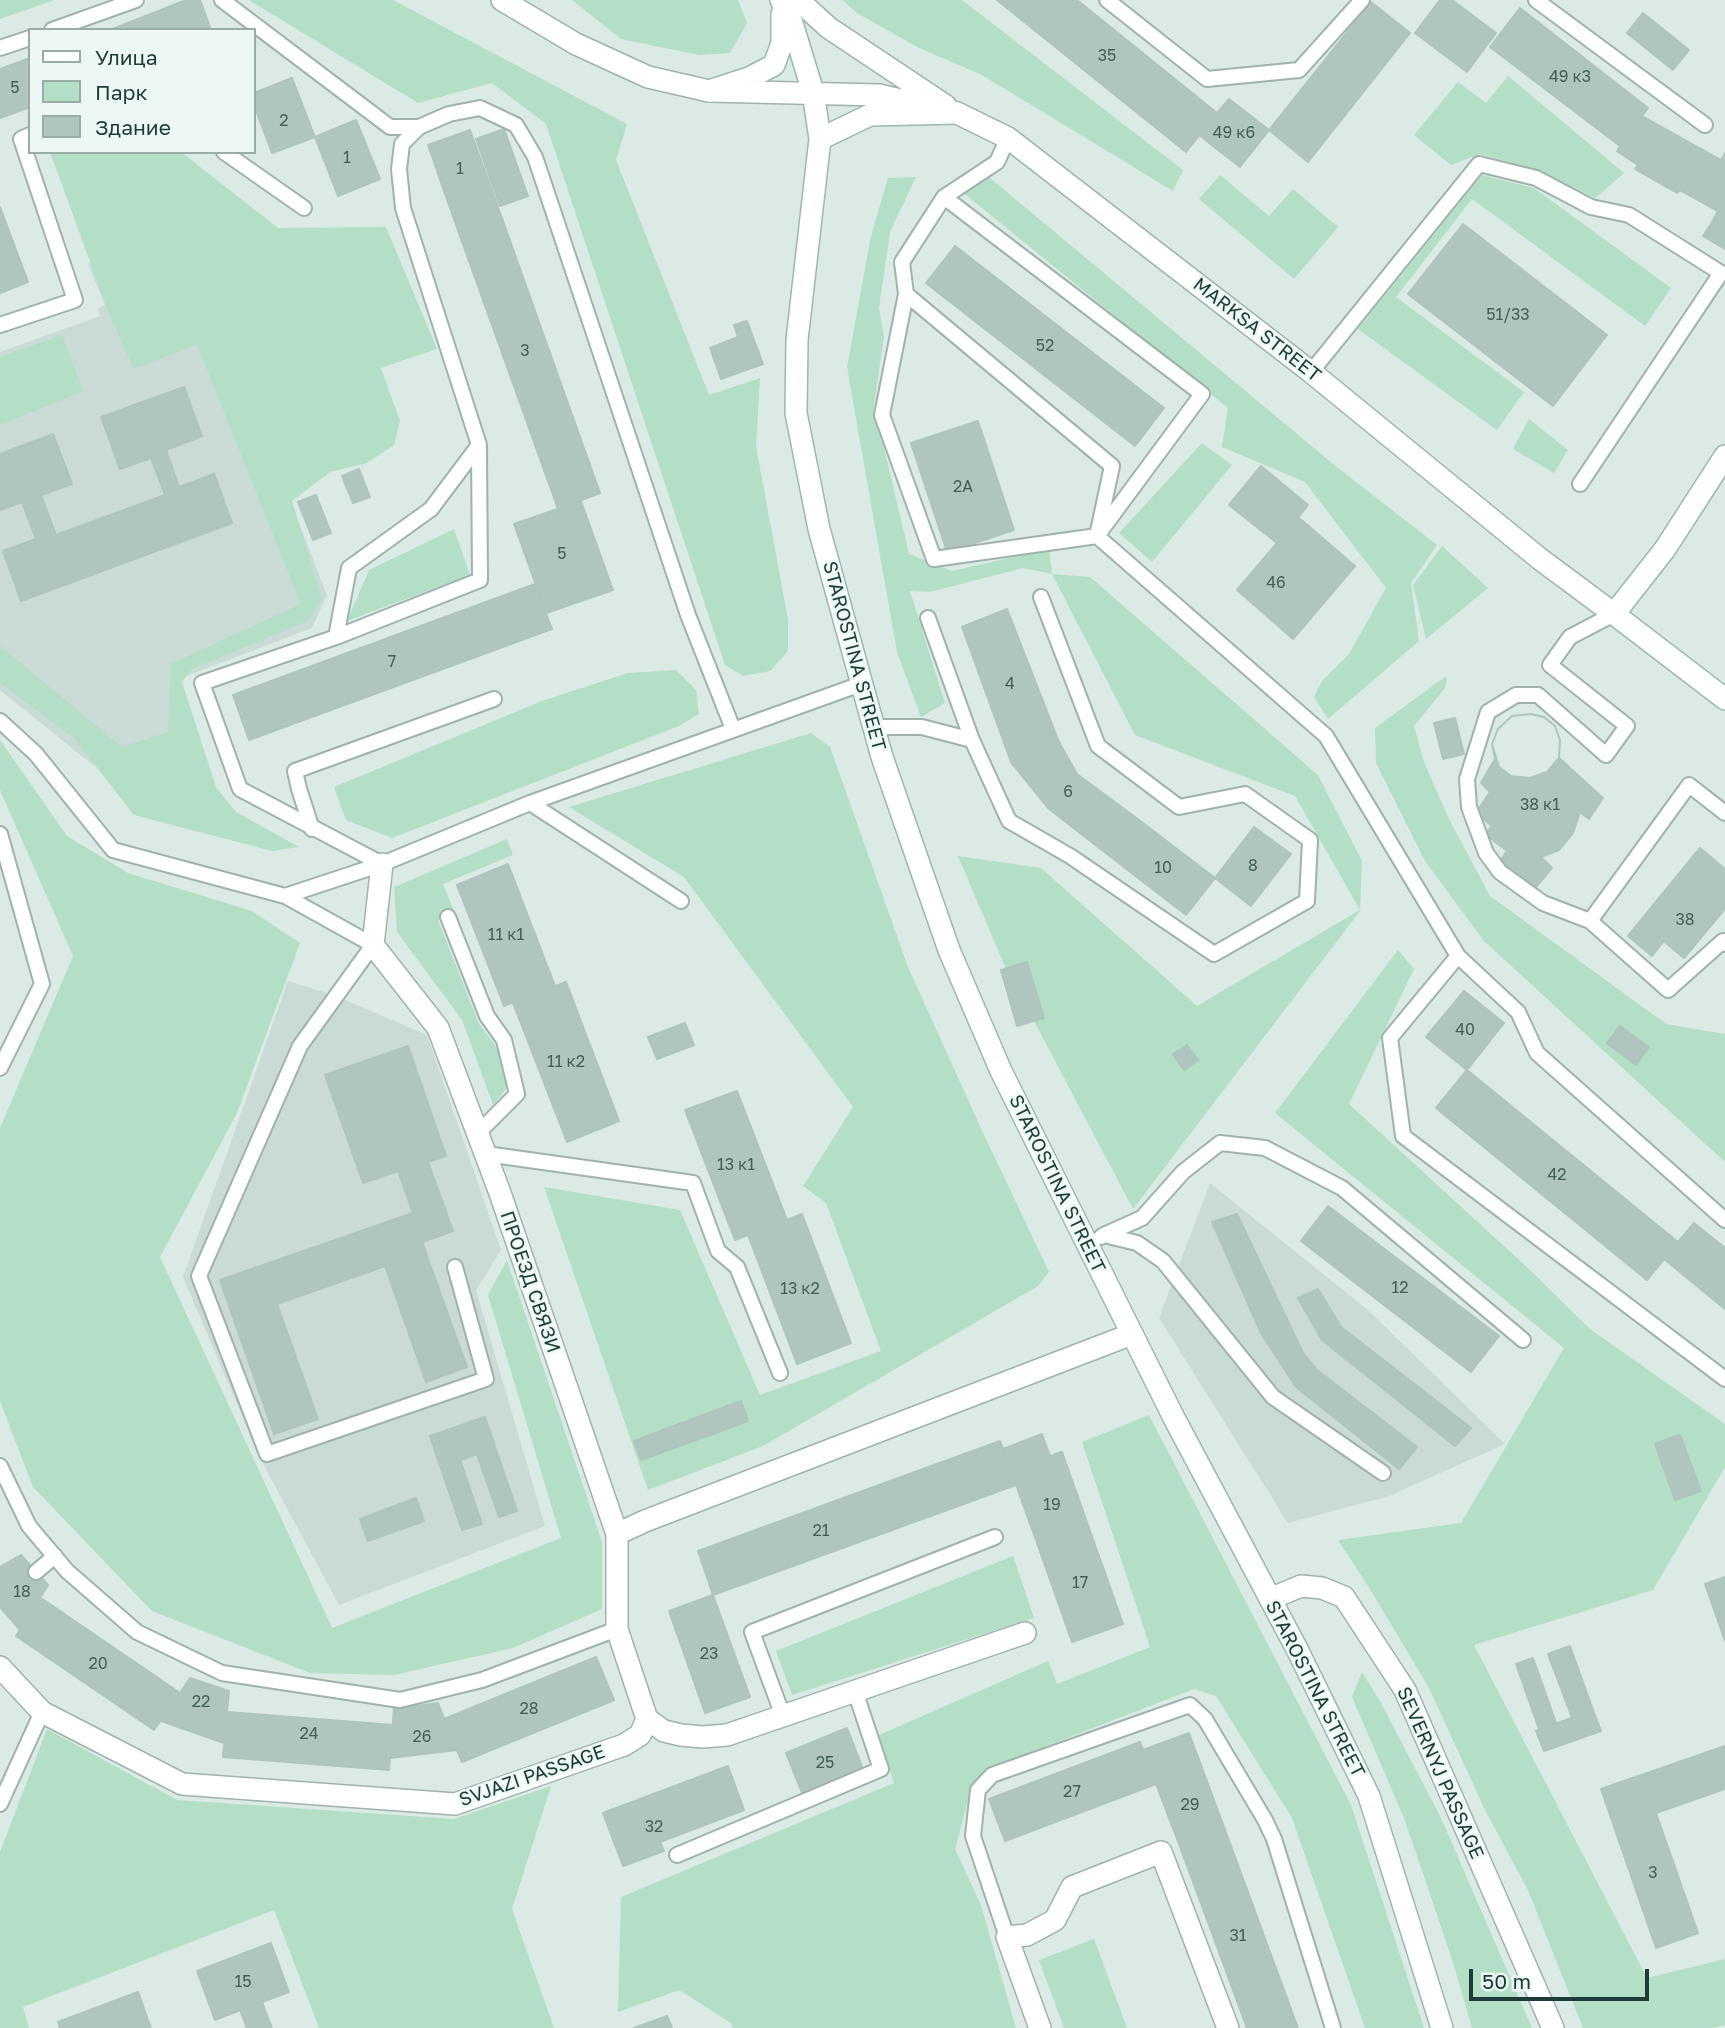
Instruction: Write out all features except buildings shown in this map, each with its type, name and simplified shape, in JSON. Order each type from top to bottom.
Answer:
[{"type":"street","name":"MARKSA STREET","points":[[502,0],[576,44],[648,77],[709,91],[879,95],[957,113],[1007,138],[1311,372],[1540,559],[1725,699]]},
{"type":"street","points":[[709,91],[749,78],[774,65],[782,43],[787,1],[957,113]]},
{"type":"street","name":"STAROSTINA STREET","points":[[787,1],[813,92],[820,139],[797,340],[796,413],[819,529],[873,727],[948,950],[973,1010],[1096,1240],[1132,1334],[1369,1796],[1442,2028]]},
{"type":"street","points":[[820,139],[870,115],[957,113]]},
{"type":"street","points":[[1614,614],[1665,549],[1725,456]]},
{"type":"street","points":[[373,945],[382,864]]},
{"type":"street","name":"ПРОЕЗД СВЯЗИ","points":[[373,945],[438,1028],[478,1133],[617,1534],[617,1629],[648,1720]]},
{"type":"street","points":[[617,1534],[1132,1334]]},
{"type":"street","name":"SEVERNYJ PASSAGE","points":[[1270,1600],[1301,1586],[1321,1588],[1344,1597],[1405,1690],[1553,2028]]},
{"type":"street","points":[[648,1720],[664,1731],[704,1737],[727,1735],[1025,1633]]},
{"type":"street","name":"SVJAZI PASSAGE","points":[[0,1667],[42,1712],[182,1784],[455,1804],[624,1745],[640,1735],[648,1720]]},
{"type":"street","points":[[1040,2028],[1007,1937],[1027,1935],[1055,1920],[1072,1887],[1161,1852],[1228,2028]]},
{"type":"lane","points":[[58,28],[136,0]]},
{"type":"lane","points":[[222,0],[390,127],[419,127]]},
{"type":"lane","points":[[1107,0],[1207,79],[1299,70],[1362,0]]},
{"type":"lane","points":[[1536,0],[1706,125]]},
{"type":"lane","points":[[0,48],[28,39]]},
{"type":"lane","points":[[382,864],[240,789],[202,683],[336,637],[480,580],[479,445],[403,208],[399,169],[402,144],[419,127],[449,114],[480,108],[516,125],[535,158],[688,615],[733,729]]},
{"type":"lane","points":[[0,325],[75,300],[21,139],[28,136]]},
{"type":"lane","points":[[944,197],[1202,394],[1097,536],[934,559],[882,415],[906,294],[902,262],[944,197],[997,162],[1007,138]]},
{"type":"lane","points":[[227,154],[304,208]]},
{"type":"lane","points":[[1311,372],[1479,164],[1536,178],[1591,207],[1629,215],[1721,273],[1580,484]]},
{"type":"lane","points":[[906,294],[1112,466],[1097,536]]},
{"type":"lane","points":[[336,637],[349,568],[431,509],[479,445]]},
{"type":"lane","points":[[1097,536],[1326,736],[1458,956],[1518,1013],[1537,1053],[1725,1220]]},
{"type":"lane","points":[[928,618],[972,740],[1009,821],[1070,856],[1214,954],[1307,901],[1310,840],[1245,794],[1179,807],[1098,746],[1041,597]]},
{"type":"lane","points":[[1614,614],[1570,636],[1550,665],[1627,726],[1609,762],[1538,695],[1516,695],[1488,712],[1474,751],[1467,779],[1469,807],[1476,831],[1486,853],[1500,872],[1543,903],[1590,921],[1668,990],[1723,942],[1725,944]]},
{"type":"lane","points":[[285,896],[382,864],[530,803],[861,684]]},
{"type":"lane","points":[[312,829],[295,771],[494,698]]},
{"type":"lane","points":[[0,721],[36,754],[113,850],[285,896],[373,945],[300,1046],[199,1276],[267,1454],[486,1380],[455,1267]]},
{"type":"lane","points":[[873,727],[922,727],[972,740]]},
{"type":"lane","points":[[1590,921],[1689,785],[1725,813]]},
{"type":"lane","points":[[530,803],[681,901]]},
{"type":"lane","points":[[0,834],[42,984],[0,1068]]},
{"type":"lane","points":[[448,917],[487,1016],[504,1040],[517,1094],[478,1133]]},
{"type":"lane","points":[[1458,956],[1390,1038],[1403,1136],[1725,1379]]},
{"type":"lane","points":[[1096,1240],[1142,1218],[1184,1172],[1220,1143],[1265,1148],[1342,1188],[1523,1340]]},
{"type":"lane","points":[[485,1154],[693,1183],[718,1251],[737,1266],[780,1373]]},
{"type":"lane","points":[[1096,1240],[1137,1243],[1163,1261],[1273,1397],[1383,1473]]},
{"type":"lane","points":[[0,1466],[29,1526],[67,1571],[137,1632],[222,1673],[400,1700],[482,1681],[617,1629]]},
{"type":"lane","points":[[783,1716],[752,1632],[995,1537]]},
{"type":"lane","points":[[36,1572],[55,1556]]},
{"type":"lane","points":[[677,1855],[881,1769],[855,1691]]},
{"type":"lane","points":[[1007,1937],[972,1836],[978,1790],[992,1775],[1190,1705],[1205,1719],[1270,1830],[1333,2028]]},
{"type":"lane","points":[[0,1804],[42,1712]]},
{"type":"shaded area","points":[[184,228],[327,595],[312,628],[171,682],[191,733],[94,766],[0,690],[0,352],[100,316],[98,308],[105,305],[88,264]]},
{"type":"shaded area","points":[[288,981],[336,996],[427,1035],[501,1250],[476,1290],[545,1526],[339,1605],[260,1458],[183,1277]]},
{"type":"shaded area","points":[[1210,1183],[1369,1311],[1505,1444],[1389,1496],[1288,1523],[1159,1318]]},
{"type":"green space","points":[[0,0],[55,0],[0,19]]},
{"type":"green space","points":[[249,0],[393,0],[627,124],[616,160],[709,395],[760,378],[756,446],[788,620],[788,651],[770,671],[743,676],[725,665],[546,124],[492,83],[418,103]]},
{"type":"green space","points":[[572,0],[738,0],[747,23],[730,53],[699,55],[621,39]]},
{"type":"green space","points":[[842,0],[962,0],[1183,170],[1173,191],[982,75],[919,48],[857,13]]},
{"type":"green space","points":[[1508,76],[1624,173],[1595,198],[1542,171],[1480,154],[1451,165],[1414,135],[1458,82],[1486,103]]},
{"type":"green space","points":[[51,154],[184,154],[278,228],[386,227],[437,349],[381,368],[400,421],[394,445],[367,463],[330,472],[292,501],[322,599],[307,621],[192,669],[182,682],[216,787],[236,812],[299,847],[272,851],[134,815],[74,738],[0,683],[0,646],[122,747],[168,732],[171,664],[301,604],[197,344],[134,369],[110,316]]},
{"type":"green space","points":[[984,173],[1338,468],[1437,545],[1411,583],[1419,641],[1328,719],[1314,697],[1322,681],[1349,654],[1386,588],[1305,482],[1222,447],[1228,408],[961,191]]},
{"type":"green space","points":[[1220,175],[1269,216],[1293,189],[1338,227],[1294,279],[1199,199]]},
{"type":"green space","points":[[1482,175],[1534,188],[1671,288],[1645,326],[1472,199],[1396,297],[1524,392],[1497,430],[1358,329]]},
{"type":"green space","points":[[916,177],[890,232],[879,308],[884,337],[874,405],[909,554],[952,571],[1049,549],[1052,574],[1023,568],[930,592],[910,591],[945,703],[921,717],[897,652],[847,367],[871,236],[888,178]]},
{"type":"green space","points":[[62,335],[83,391],[0,425],[0,357]]},
{"type":"green space","points":[[1529,419],[1568,450],[1554,473],[1513,449]]},
{"type":"green space","points":[[1202,443],[1232,465],[1152,562],[1119,533]]},
{"type":"green space","points":[[454,529],[470,575],[347,621],[369,570]]},
{"type":"green space","points":[[1442,546],[1488,588],[1426,639],[1413,585]]},
{"type":"green space","points":[[1052,574],[1090,577],[1318,775],[1362,861],[1360,911],[1133,1209],[1003,962],[958,856],[1041,868],[1197,1006],[1360,910],[1295,796],[1135,735]]},
{"type":"green space","points":[[676,670],[696,690],[699,714],[679,726],[392,838],[346,820],[334,787],[542,701],[628,673]]},
{"type":"green space","points":[[1445,677],[1445,688],[1414,726],[1424,762],[1449,819],[1490,896],[1666,1024],[1725,1034],[1725,1162],[1484,941],[1425,861],[1376,763],[1375,728]]},
{"type":"green space","points":[[811,733],[830,747],[908,967],[1049,1272],[1038,1286],[763,1446],[648,1490],[544,1187],[680,1210],[760,1395],[881,1351],[826,1203],[803,1186],[853,1107],[684,877],[569,807]],"holes":[[[741,1402],[748,1421],[641,1460],[634,1442]]]},
{"type":"green space","points":[[0,740],[67,836],[128,873],[252,911],[300,943],[237,1113],[160,1257],[332,1628],[561,1538],[488,1295],[507,1260],[602,1542],[602,1609],[513,1648],[394,1675],[310,1673],[152,1611],[33,1487],[0,1401],[0,1128],[73,956],[0,790]]},
{"type":"green space","points":[[507,839],[513,855],[443,884],[454,911],[438,920],[479,1024],[498,1049],[507,1088],[493,1105],[462,1020],[397,932],[394,887]]},
{"type":"green space","points":[[1398,950],[1414,969],[1349,1104],[1529,1269],[1590,1329],[1725,1424],[1725,1467],[1653,1590],[1474,1645],[1647,1978],[1725,1959],[1725,2025],[1712,2028],[1583,2028],[1528,1890],[1485,1810],[1429,1688],[1338,1540],[1461,1523],[1564,1348],[1275,1113]]},
{"type":"green space","points":[[1149,1415],[1351,1805],[1424,2028],[1365,2028],[1292,1818],[1216,1696],[1194,1689],[984,1770],[971,1789],[955,1849],[981,1905],[1016,2028],[733,2028],[731,2023],[679,1990],[618,2012],[621,1897],[894,1783],[879,1735],[1048,1661],[1057,1684],[1150,1647],[1082,1442]]},
{"type":"green space","points":[[1013,1556],[1034,1618],[792,1695],[776,1651]]},
{"type":"green space","points":[[1362,1672],[1441,1818],[1532,2028],[1472,2028],[1451,1956],[1404,1818],[1352,1697]]},
{"type":"green space","points":[[47,1729],[177,1800],[454,1819],[551,1786],[512,1909],[554,2028],[319,2028],[274,1910],[23,2007],[29,2028],[0,2028],[0,1852]]},
{"type":"green space","points":[[1094,1939],[1127,2028],[1064,2028],[1039,1960]]}]
